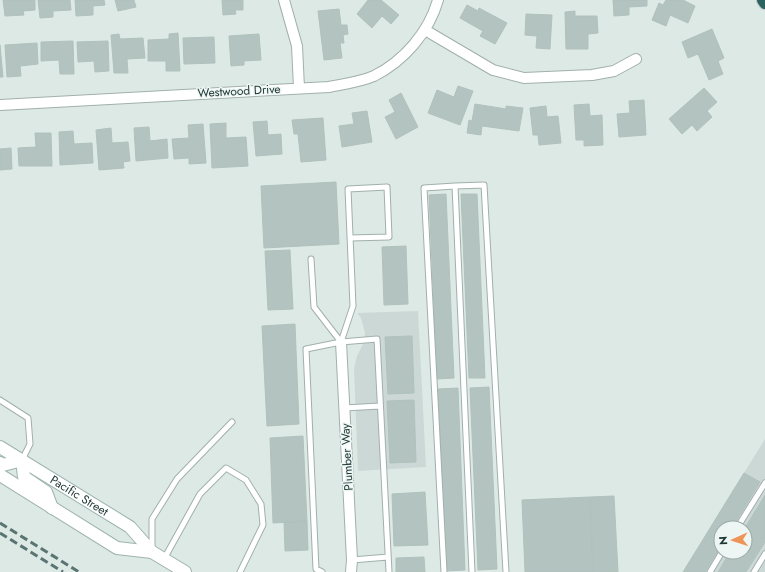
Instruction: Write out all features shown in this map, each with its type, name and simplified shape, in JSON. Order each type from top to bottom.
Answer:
[{"type":"main road","name":"Pacific Street","points":[[0,447],[130,527],[152,552],[185,572]]},
{"type":"main road","points":[[0,463],[3,465],[22,460],[24,477],[46,492],[52,508]]},
{"type":"main road","name":"Pacific Street","points":[[0,475],[117,548],[152,552]]},
{"type":"street","points":[[284,0],[297,46],[299,88]]},
{"type":"street","name":"Westwood Drive","points":[[0,105],[337,86],[352,83],[374,76],[409,50],[426,30],[438,0]]},
{"type":"street","points":[[426,30],[493,70],[524,78],[592,75],[614,71],[636,59]]},
{"type":"street","name":"Plumber Way","points":[[341,342],[352,560],[351,572]]},
{"type":"lane","points":[[444,572],[424,188],[484,185],[506,572]]},
{"type":"lane","points":[[455,186],[472,572]]},
{"type":"lane","points":[[341,342],[353,306],[350,238],[348,189],[387,187],[389,237],[350,238]]},
{"type":"lane","points":[[311,259],[314,307],[341,342]]},
{"type":"lane","points":[[322,572],[316,569],[306,349],[341,342],[377,339],[389,572]]},
{"type":"lane","points":[[0,400],[28,418],[30,444],[22,460]]},
{"type":"lane","points":[[344,408],[380,406]]},
{"type":"lane","points":[[152,552],[152,519],[178,479],[232,422]]},
{"type":"lane","points":[[164,559],[200,494],[226,468],[246,480],[261,504],[263,525],[240,572]]},
{"type":"lane","points":[[742,520],[765,482]]},
{"type":"lane","points":[[754,572],[765,554]]},
{"type":"lane","points":[[352,560],[388,557]]},
{"type":"lane","points":[[710,572],[717,560]]},
{"type":"shaded area","points":[[418,311],[426,467],[358,471],[354,368],[357,356],[364,342],[365,333],[361,318],[357,313]]},
{"type":"shaded area","points":[[765,439],[765,572],[683,572],[713,523],[713,560],[753,560],[753,520],[715,520]]},
{"type":"building","points":[[3,0],[35,0],[35,10],[23,11],[24,15],[5,16]]},
{"type":"building","points":[[38,0],[70,0],[71,10],[53,11],[53,17],[40,18]]},
{"type":"building","points":[[75,0],[104,0],[105,5],[93,6],[93,15],[76,16]]},
{"type":"building","points":[[115,0],[134,0],[136,7],[118,11]]},
{"type":"building","points":[[222,0],[243,0],[243,10],[235,10],[236,14],[223,15]]},
{"type":"building","points":[[368,0],[381,0],[399,15],[391,24],[382,16],[372,28],[357,14]]},
{"type":"building","points":[[613,0],[647,0],[647,6],[629,7],[629,15],[614,16]]},
{"type":"building","points":[[666,0],[683,0],[695,6],[688,23],[670,15],[666,26],[652,20],[659,3],[663,5]]},
{"type":"building","points":[[467,5],[478,11],[479,8],[507,23],[495,44],[480,36],[483,31],[460,18]]},
{"type":"building","points":[[339,9],[341,25],[347,25],[348,34],[343,35],[344,43],[340,43],[342,58],[324,60],[318,11]]},
{"type":"building","points":[[575,11],[575,16],[597,16],[598,33],[588,34],[588,49],[566,49],[565,12]]},
{"type":"building","points":[[526,14],[552,15],[550,49],[536,48],[537,36],[525,35]]},
{"type":"building","points":[[712,29],[724,58],[718,61],[723,74],[709,80],[698,54],[688,58],[682,42]]},
{"type":"building","points":[[178,33],[180,71],[166,71],[166,61],[148,61],[148,40],[169,39],[169,34]]},
{"type":"building","points":[[119,34],[120,39],[143,38],[145,58],[127,59],[128,73],[114,73],[111,35]]},
{"type":"building","points":[[259,34],[261,60],[244,61],[244,65],[231,66],[229,36]]},
{"type":"building","points":[[214,37],[215,63],[184,64],[183,38]]},
{"type":"building","points":[[73,41],[74,74],[60,74],[59,60],[41,61],[41,42]]},
{"type":"building","points":[[108,41],[109,71],[95,72],[94,61],[78,62],[77,42]]},
{"type":"building","points":[[37,43],[38,64],[20,66],[21,76],[7,77],[5,45]]},
{"type":"building","points":[[0,45],[3,77],[0,77]]},
{"type":"building","points":[[458,86],[473,91],[460,125],[428,113],[437,90],[454,97]]},
{"type":"building","points":[[704,88],[717,102],[707,111],[712,117],[697,131],[692,125],[682,134],[669,119]]},
{"type":"building","points":[[401,93],[418,127],[396,139],[385,117],[395,112],[389,100]]},
{"type":"building","points":[[644,100],[646,135],[619,137],[617,114],[630,113],[629,101]]},
{"type":"building","points":[[475,104],[506,109],[506,106],[523,108],[519,131],[482,126],[481,135],[467,133],[469,120],[472,121]]},
{"type":"building","points":[[589,104],[590,116],[602,115],[603,145],[584,146],[584,140],[576,140],[574,105]]},
{"type":"building","points":[[546,106],[547,117],[558,116],[561,143],[539,145],[538,135],[533,135],[530,108]]},
{"type":"building","points":[[367,111],[372,142],[342,147],[339,126],[354,124],[352,113]]},
{"type":"building","points":[[323,118],[326,160],[301,162],[298,134],[294,134],[292,120]]},
{"type":"building","points":[[267,121],[268,135],[281,134],[282,154],[256,156],[253,122]]},
{"type":"building","points":[[226,123],[226,138],[246,137],[248,166],[212,168],[210,124]]},
{"type":"building","points":[[203,124],[206,163],[189,164],[189,158],[174,159],[172,139],[189,138],[188,125]]},
{"type":"building","points":[[149,127],[150,141],[167,139],[168,158],[136,161],[134,128]]},
{"type":"building","points":[[111,128],[112,143],[128,142],[130,161],[123,162],[124,168],[99,170],[96,130]]},
{"type":"building","points":[[73,131],[74,144],[92,143],[93,163],[60,165],[59,132]]},
{"type":"building","points":[[35,133],[51,133],[52,166],[19,166],[18,148],[36,147]]},
{"type":"building","points":[[11,148],[12,169],[0,170],[0,149]]},
{"type":"building","points":[[336,182],[339,244],[264,248],[261,186]]},
{"type":"building","points":[[446,194],[454,378],[437,379],[429,195]]},
{"type":"building","points":[[461,194],[477,194],[485,378],[469,378]]},
{"type":"building","points":[[406,246],[408,304],[384,305],[382,247]]},
{"type":"building","points":[[290,250],[293,309],[268,310],[265,251]]},
{"type":"building","points":[[295,324],[299,424],[267,426],[262,326]]},
{"type":"building","points":[[412,336],[414,393],[388,394],[385,337]]},
{"type":"building","points":[[489,387],[497,569],[478,570],[470,388]]},
{"type":"building","points":[[458,388],[465,570],[446,571],[438,389]]},
{"type":"building","points":[[414,400],[416,462],[390,463],[387,401]]},
{"type":"building","points":[[303,436],[307,521],[273,523],[270,438]]},
{"type":"building","points":[[744,473],[760,482],[737,520],[715,520]]},
{"type":"building","points":[[425,492],[428,545],[394,546],[392,494]]},
{"type":"building","points":[[765,495],[765,542],[746,572],[718,572],[725,560],[753,560],[753,520],[750,520]]},
{"type":"building","points":[[614,496],[618,572],[593,572],[590,497]]},
{"type":"building","points":[[590,497],[593,572],[525,572],[522,500]]},
{"type":"building","points":[[307,521],[308,550],[285,551],[284,522]]},
{"type":"building","points":[[713,523],[713,559],[705,572],[683,572]]},
{"type":"building","points":[[424,557],[425,572],[396,572],[396,558]]},
{"type":"railway","points":[[0,523],[79,572]]},
{"type":"railway","points":[[0,533],[63,572]]}]
